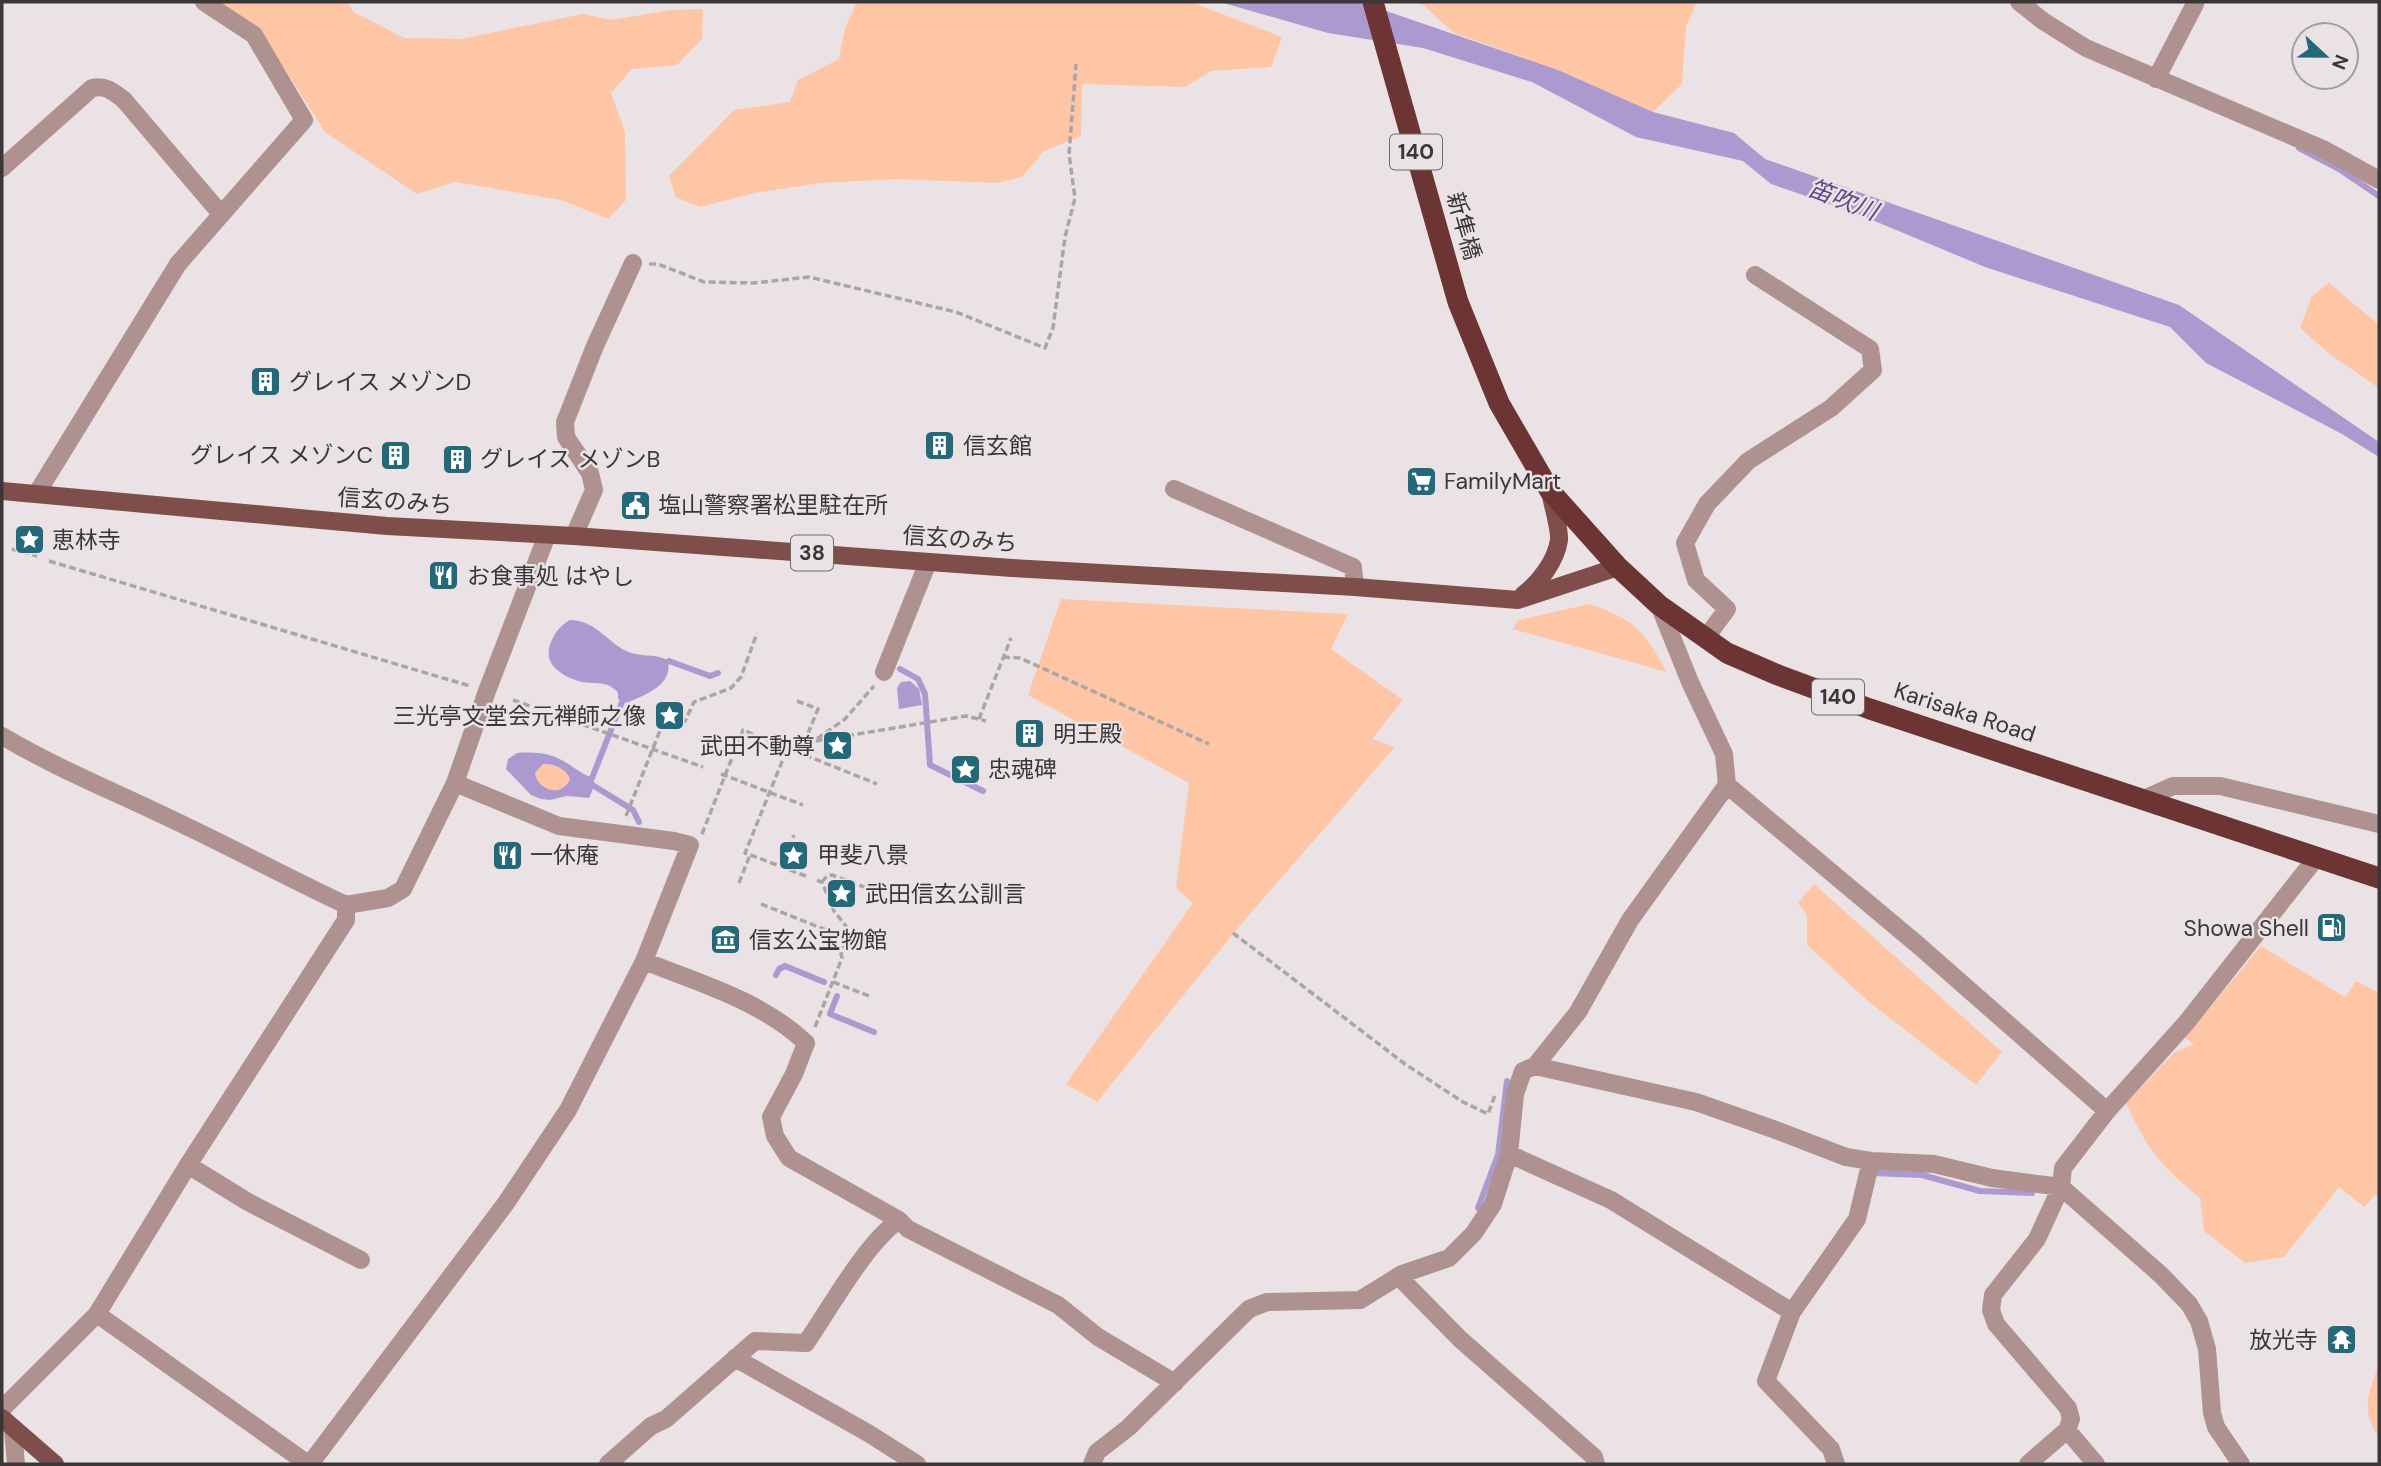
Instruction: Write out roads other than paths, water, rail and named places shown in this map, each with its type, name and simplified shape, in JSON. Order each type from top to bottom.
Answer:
[{"type":"highway","name":"新隼橋","points":[[1373,2],[1458,302]]},
{"type":"highway","name":"Karisaka Road","points":[[1458,302],[1499,403],[1550,491],[1618,567],[1659,605],[1727,653],[1870,709],[2379,878]]},
{"type":"main road","name":"信玄のみち","points":[[2,491],[387,526],[1355,587],[1518,600],[1618,567]]},
{"type":"main road","points":[[1518,600],[1534,587],[1551,563],[1559,539],[1550,491]]},
{"type":"main road","points":[[7,1424],[55,1464]]},
{"type":"street","points":[[37,493],[178,264],[304,120],[254,35],[204,2]]},
{"type":"street","points":[[2020,2],[2043,21],[2086,48],[2325,150],[2379,180]]},
{"type":"street","points":[[2156,79],[2194,2]]},
{"type":"street","points":[[2,168],[92,88],[100,86],[110,89],[124,100],[221,214]]},
{"type":"street","points":[[574,536],[594,490],[590,473],[566,437],[565,422],[594,346],[633,262]]},
{"type":"street","points":[[1705,639],[1727,609],[1696,580],[1685,543],[1707,504],[1748,461],[1831,408],[1873,370],[1870,349],[1755,275]]},
{"type":"street","points":[[1174,489],[1353,568],[1355,587]]},
{"type":"street","points":[[2,736],[42,760],[220,842],[265,867],[346,905],[388,898],[402,889],[455,783],[547,535]]},
{"type":"street","points":[[884,672],[928,562]]},
{"type":"street","points":[[1092,1464],[1097,1452],[1175,1383],[1249,1309],[1267,1302],[1360,1300],[1398,1276],[1449,1258],[1474,1233],[1493,1204],[1510,1154],[1515,1094],[1523,1071],[1535,1066],[1578,1012],[1630,920],[1727,785],[1724,754],[1690,682],[1659,605]]},
{"type":"street","points":[[97,1314],[309,1464],[506,1203],[560,1122],[644,961],[690,845],[559,826],[455,783]]},
{"type":"street","points":[[1727,785],[1918,945],[2107,1111]]},
{"type":"street","points":[[2144,799],[2173,786],[2220,786],[2379,824]]},
{"type":"street","points":[[2028,1464],[2067,1430],[2071,1419],[2068,1408],[1996,1324],[1991,1310],[1993,1295],[2038,1239],[2061,1187],[2063,1168],[2107,1111],[2186,1024],[2316,858]]},
{"type":"street","points":[[2,1409],[97,1314],[188,1165],[346,920],[346,905]]},
{"type":"street","points":[[644,961],[777,1018],[806,1043],[794,1074],[771,1117],[775,1136],[789,1158],[899,1220],[908,1229],[1058,1305],[1098,1337],[1175,1383]]},
{"type":"street","points":[[1535,1066],[1696,1102],[1846,1157],[1934,1164],[1992,1178],[2061,1187],[2161,1275],[2189,1304],[2199,1321],[2207,1349],[2212,1413],[2216,1427],[2241,1464]]},
{"type":"street","points":[[1510,1154],[1611,1200],[1792,1312]]},
{"type":"street","points":[[1836,1464],[1831,1450],[1766,1381],[1792,1312],[1857,1219],[1871,1161]]},
{"type":"street","points":[[188,1165],[248,1202],[361,1260]]},
{"type":"street","points":[[608,1464],[651,1426],[666,1419],[755,1341],[807,1343],[873,1244],[899,1220]]},
{"type":"street","points":[[1398,1276],[1460,1339],[1594,1457],[1596,1464]]},
{"type":"street","points":[[735,1358],[868,1433],[917,1464]]},
{"type":"street","points":[[7,1424],[16,1464]]},
{"type":"street","points":[[2067,1430],[2096,1464]]},
{"type":"water","name":"笛吹川","points":[[1220,2],[1360,2],[1558,70],[1653,112],[1734,133],[1765,159],[2179,305],[2379,442],[2379,457],[2342,434],[2206,363],[2170,327],[1985,267],[1853,212],[1771,184],[1743,161],[1636,137],[1532,82],[1423,48],[1328,33]]},
{"type":"water","points":[[570,620],[586,623],[624,650],[668,660],[668,669],[662,683],[627,703],[618,699],[617,692],[611,686],[582,682],[562,674],[552,665],[550,645],[555,634]]},
{"type":"water","points":[[910,681],[919,689],[922,705],[899,709],[897,688],[901,682]]},
{"type":"water","points":[[517,753],[552,756],[590,777],[595,784],[589,798],[567,796],[541,799],[531,795],[506,769],[508,759]],"holes":[[[543,764],[559,767],[566,772],[570,779],[562,789],[545,788],[537,779],[535,773]]]},
{"type":"waterway","points":[[2299,148],[2339,169],[2379,196]]},
{"type":"waterway","points":[[669,661],[710,676],[718,673]]},
{"type":"waterway","points":[[900,669],[918,679],[925,694],[930,765],[983,791]]},
{"type":"waterway","points":[[592,778],[622,702]]},
{"type":"waterway","points":[[594,786],[633,810],[639,822]]},
{"type":"waterway","points":[[776,975],[779,969],[785,966],[824,982]]},
{"type":"waterway","points":[[837,996],[830,1014],[874,1032]]},
{"type":"waterway","points":[[1478,1208],[1498,1155],[1507,1081]]},
{"type":"waterway","points":[[1872,1173],[1922,1175],[1980,1191],[2032,1193]]},
{"type":"place","name":"グレイス メゾンD","points":[[266,382]]},
{"type":"place","name":"信玄館","points":[[940,446]]},
{"type":"place","name":"グレイス メゾンC","points":[[396,455]]},
{"type":"place","name":"グレイス メゾンB","points":[[457,459]]},
{"type":"place","name":"FamilyMart","points":[[1421,481]]},
{"type":"place","name":"塩山警察署松里駐在所","points":[[635,505]]},
{"type":"place","name":"恵林寺","points":[[29,540]]},
{"type":"place","name":"お食事処 はやし","points":[[444,576]]},
{"type":"place","name":"三光亭文堂会元禅師之像","points":[[669,716]]},
{"type":"place","name":"明王殿","points":[[1030,734]]},
{"type":"place","name":"武田不動尊","points":[[838,746]]},
{"type":"place","name":"忠魂碑","points":[[965,769]]},
{"type":"place","name":"一休庵","points":[[507,855]]},
{"type":"place","name":"甲斐八景","points":[[794,855]]},
{"type":"place","name":"武田信玄公訓言","points":[[842,894]]},
{"type":"place","name":"Showa Shell","points":[[2332,928]]},
{"type":"place","name":"信玄公宝物館","points":[[726,940]]},
{"type":"place","name":"放光寺","points":[[2341,1340]]}]
